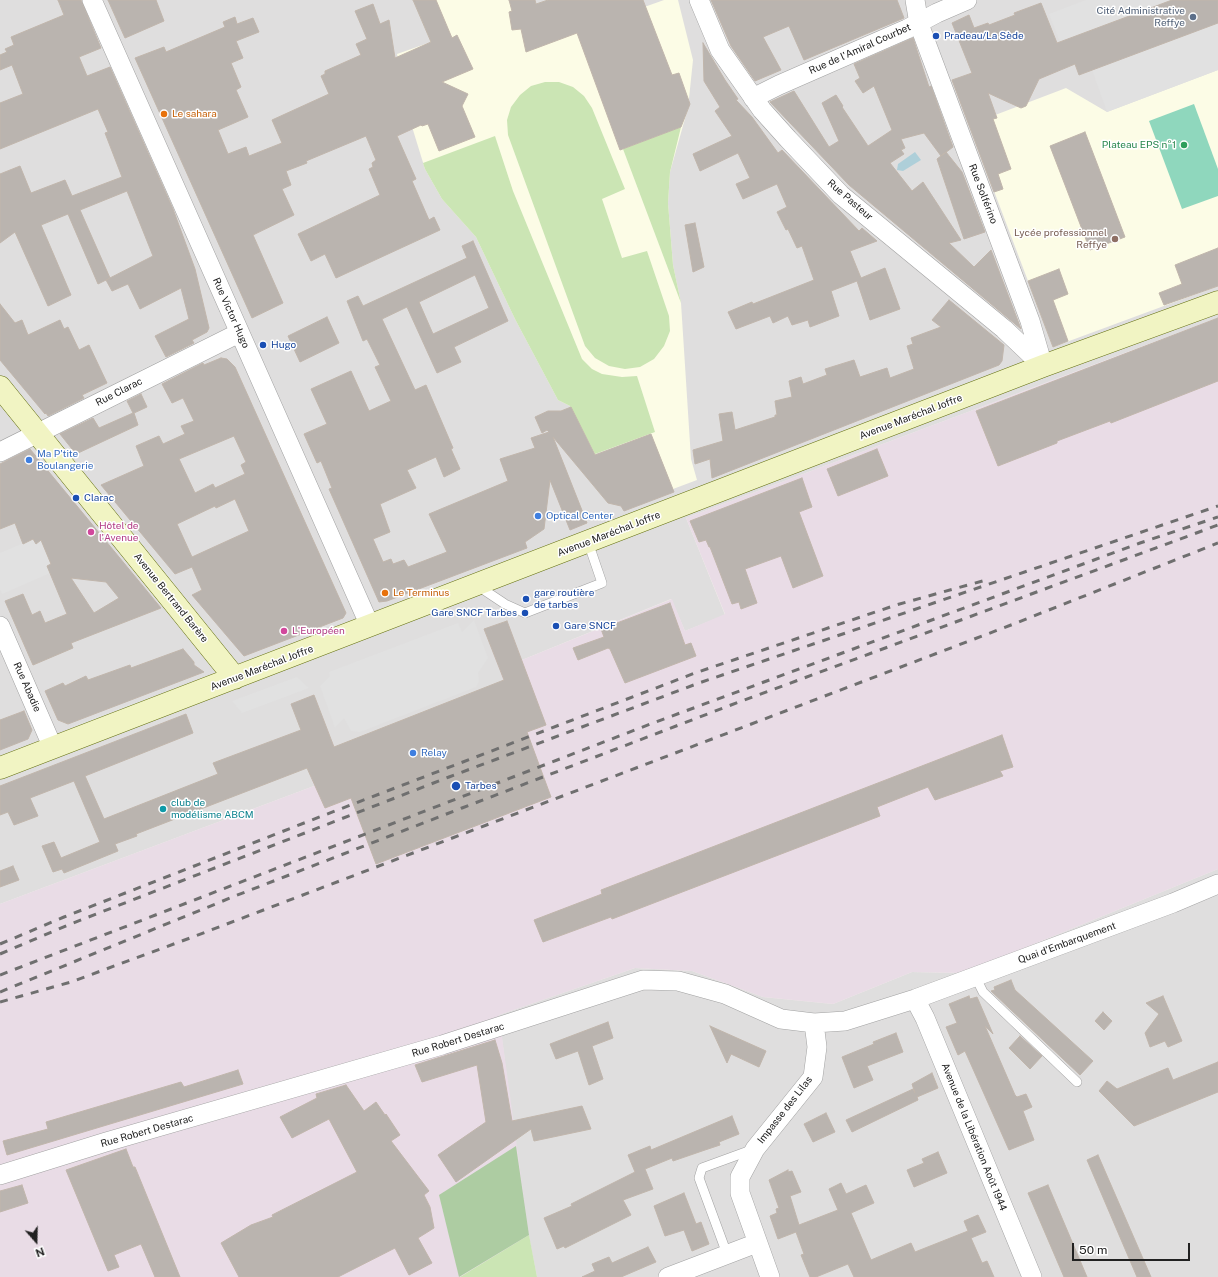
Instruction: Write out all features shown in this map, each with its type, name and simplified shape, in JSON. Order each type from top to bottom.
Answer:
[{"type":"main road","name":"Avenue Maréchal Joffre","points":[[0,768],[1043,366],[1218,302]]},
{"type":"main road","name":"Avenue Bertrand Barère","points":[[0,387],[235,678]]},
{"type":"street","name":"Rue Victor Hugo","points":[[92,0],[370,626]]},
{"type":"street","name":"Rue Pasteur","points":[[699,0],[720,50],[754,98],[788,139],[842,195],[1004,329],[1043,366]]},
{"type":"street","name":"Rue Solférino","points":[[915,0],[919,24],[1030,321],[1043,366]]},
{"type":"street","name":"Rue de l'Amiral Courbet","points":[[754,98],[779,85],[919,24],[937,13],[967,0]]},
{"type":"street","name":"Rue Clarac","points":[[0,452],[37,432],[239,333]]},
{"type":"street","name":"Rue Abadie","points":[[0,626],[53,748]]},
{"type":"street","name":"Quai d'Embarquement","points":[[915,999],[1173,904],[1218,884]]},
{"type":"street","name":"Rue Robert Destarac","points":[[0,1175],[106,1142],[442,1046],[643,980],[678,981],[725,994],[781,1019],[814,1023],[845,1021],[915,999]]},
{"type":"street","name":"Avenue de la Libération Août 1944","points":[[915,999],[925,1018],[1032,1277]]},
{"type":"street","name":"Impasse des Lilas","points":[[770,1277],[740,1193],[740,1177],[755,1149],[813,1077],[817,1047],[814,1023]]},
{"type":"street","points":[[668,1277],[757,1243]]},
{"type":"lane","points":[[476,585],[505,604],[525,613],[602,583],[588,542]]},
{"type":"lane","points":[[975,976],[983,992],[1077,1082]]},
{"type":"lane","name":"Impasse des Lilas","points":[[727,1254],[699,1178],[702,1168],[755,1149]]},
{"type":"shaded area","points":[[0,0],[1218,0],[1218,318],[686,518],[725,615],[685,631],[671,599],[522,660],[508,692],[317,770],[314,786],[0,904]]},
{"type":"shaded area","points":[[413,0],[535,0],[536,4],[548,0],[609,0],[636,10],[664,0],[678,0],[693,60],[688,108],[670,172],[668,203],[673,265],[681,303],[691,459],[697,480],[673,489],[651,434],[595,454],[570,406],[558,400],[515,319],[476,237],[442,199],[425,169],[413,130],[397,54],[431,42]]},
{"type":"shaded area","points":[[1086,0],[1172,0],[1060,42],[1049,14]]},
{"type":"shaded area","points":[[1218,23],[1218,70],[1107,112],[1092,70]]},
{"type":"shaded area","name":"Lycée professionnel Reffye","points":[[1218,70],[1218,286],[1053,347],[969,125],[1066,88],[1107,112]]},
{"type":"shaded area","points":[[1218,318],[1218,869],[963,973],[912,972],[833,1004],[763,997],[692,971],[635,968],[499,1015],[529,1235],[460,1277],[0,1277],[0,904],[314,786],[310,775],[317,770],[291,704],[314,695],[339,759],[508,692],[484,629],[507,621],[522,660],[672,599],[685,631],[725,614],[686,518]]},
{"type":"shaded area","points":[[211,335],[212,339],[133,378],[131,374]]},
{"type":"shaded area","points":[[119,514],[144,544],[141,547],[116,517]]},
{"type":"shaded area","points":[[33,539],[41,540],[51,564],[47,566],[50,573],[2,594],[0,589],[0,553]]},
{"type":"shaded area","points":[[161,564],[176,583],[173,586],[158,567]]},
{"type":"shaded area","points":[[474,620],[488,658],[478,673],[479,681],[476,687],[360,732],[351,731],[344,718],[335,728],[320,686],[330,676],[329,672],[458,623],[462,632]]},
{"type":"shaded area","points":[[297,677],[309,688],[242,713],[232,701]]},
{"type":"shaded area","points":[[140,700],[143,705],[72,732],[70,727]]},
{"type":"shaded area","points":[[1218,869],[1218,1277],[537,1277],[523,1206],[499,1015],[635,968],[692,971],[763,997],[833,1004],[912,972],[963,973]]},
{"type":"green space","points":[[545,82],[559,82],[573,87],[584,96],[592,108],[625,189],[602,199],[622,258],[647,251],[669,316],[670,331],[664,346],[654,359],[640,367],[625,369],[609,366],[595,358],[585,346],[508,135],[507,120],[511,107],[520,95],[531,86]]},
{"type":"green space","name":"Plateau EPS n°1","points":[[1194,104],[1218,169],[1218,196],[1182,209],[1149,121]]},
{"type":"green space","points":[[681,127],[670,172],[668,203],[673,265],[681,303],[623,149]]},
{"type":"green space","points":[[495,136],[513,191],[582,359],[592,369],[602,374],[622,377],[637,376],[655,432],[595,454],[570,406],[558,400],[515,319],[476,237],[442,199],[425,169],[423,163]]},
{"type":"green space","points":[[516,1146],[529,1235],[459,1277],[439,1195]]},
{"type":"green space","points":[[529,1235],[537,1277],[460,1277]]},
{"type":"water","points":[[915,152],[921,160],[903,171],[897,170],[898,164]]},
{"type":"building","points":[[58,0],[81,0],[101,48],[79,57],[87,76],[110,67],[173,209],[195,269],[209,328],[207,332],[192,340],[194,343],[166,357],[155,336],[189,319],[181,288],[140,309],[128,284],[112,291],[106,280],[98,284],[68,214],[41,225],[71,295],[48,306],[15,232],[0,243],[0,174],[20,166],[31,193],[65,180],[72,196],[122,177],[105,133],[108,132],[98,109],[0,149],[0,103],[23,94],[12,65],[0,70],[0,55],[7,52],[5,49],[14,45],[11,37],[64,15]],"holes":[[[127,191],[153,256],[110,278],[80,210]]]},
{"type":"building","points":[[108,0],[156,0],[164,21],[125,38]]},
{"type":"building","points":[[413,0],[436,0],[452,38],[457,35],[473,69],[442,82],[468,94],[462,106],[475,137],[439,151],[428,124],[421,125],[397,136],[416,179],[412,181],[429,220],[434,217],[440,230],[336,278],[325,254],[311,261],[298,234],[380,195],[369,169],[373,167],[372,163],[376,160],[366,136],[306,161],[307,163],[286,171],[291,185],[282,189],[294,215],[253,235],[283,303],[252,318],[135,58],[164,47],[166,52],[225,27],[223,22],[235,17],[237,24],[253,18],[259,32],[236,41],[243,58],[231,63],[241,87],[236,90],[248,117],[218,130],[228,154],[246,147],[249,156],[282,143],[272,120],[329,94],[321,76],[325,74],[325,71],[361,55],[356,44],[367,39],[355,11],[373,4],[380,24],[389,20],[395,58],[431,42]]},
{"type":"building","points":[[509,0],[535,0],[536,4],[548,0],[643,0],[672,75],[679,73],[690,104],[681,127],[620,150],[577,33],[526,52],[521,29],[512,30],[509,12],[512,11]]},
{"type":"building","points":[[711,0],[897,0],[904,18],[804,60],[789,26],[763,37],[781,70],[755,81],[731,46]]},
{"type":"building","points":[[1172,0],[1218,0],[1218,23],[1079,75],[1075,64],[1039,79],[1026,106],[1021,108],[988,93],[997,118],[993,119],[1011,169],[998,174],[1003,189],[994,192],[952,80],[972,73],[952,23],[969,15],[974,28],[988,23],[989,25],[1015,15],[1014,13],[1041,3],[1057,43]]},
{"type":"building","points":[[913,38],[929,87],[931,86],[953,147],[941,156],[924,133],[901,139],[905,148],[901,150],[904,154],[890,163],[912,191],[923,182],[961,240],[949,243],[974,267],[991,250],[1021,329],[849,185],[770,102],[794,91],[829,147],[839,141],[822,103],[836,95],[843,106],[842,107],[868,146],[892,130],[874,86],[863,93],[855,81],[860,78],[854,64]]},
{"type":"building","points":[[703,43],[738,99],[736,100],[752,117],[778,153],[782,150],[859,231],[862,228],[877,241],[850,251],[861,278],[885,268],[900,309],[870,320],[857,281],[831,291],[839,316],[810,327],[808,320],[792,325],[788,316],[773,323],[770,316],[736,329],[728,312],[752,302],[753,304],[814,280],[802,246],[797,248],[788,229],[786,230],[777,212],[787,207],[777,184],[743,199],[736,184],[750,178],[738,153],[700,171],[693,154],[732,136],[715,111],[720,107],[704,81]]},
{"type":"building","points":[[1085,132],[1125,237],[1090,250],[1050,146]]},
{"type":"building","points":[[946,152],[962,172],[985,232],[964,239],[937,159]]},
{"type":"building","points":[[695,223],[704,267],[693,272],[685,225]]},
{"type":"building","points":[[473,241],[508,321],[454,347],[461,362],[437,373],[407,307],[382,319],[415,390],[426,385],[453,448],[451,449],[460,469],[444,477],[436,457],[407,470],[416,488],[380,504],[390,532],[373,539],[383,562],[391,559],[393,564],[404,560],[408,567],[447,552],[429,514],[508,481],[500,459],[535,448],[531,438],[549,432],[547,430],[542,433],[535,417],[548,411],[561,411],[571,407],[595,455],[651,434],[674,492],[624,511],[621,506],[608,503],[553,437],[587,523],[570,530],[550,480],[544,529],[525,542],[527,548],[387,601],[379,602],[329,489],[332,488],[321,461],[317,463],[304,434],[327,424],[311,389],[351,371],[369,411],[391,401],[375,367],[380,365],[367,339],[363,341],[347,301],[358,296],[363,306],[467,258],[462,246]],"holes":[[[475,275],[489,308],[433,334],[419,302]]]},
{"type":"building","points":[[1218,248],[1218,286],[1164,305],[1159,293],[1182,284],[1175,265]]},
{"type":"building","points":[[1059,269],[1068,294],[1053,300],[1068,341],[1053,347],[1028,281]]},
{"type":"building","points":[[949,300],[1004,345],[1002,361],[999,365],[712,478],[710,459],[695,464],[693,450],[723,441],[719,414],[732,412],[735,430],[775,417],[775,415],[777,415],[775,401],[792,397],[789,381],[801,377],[803,384],[827,375],[825,369],[854,360],[860,377],[887,368],[890,378],[914,369],[907,346],[913,344],[911,338],[941,327],[932,320]]},
{"type":"building","points":[[0,304],[15,323],[22,320],[28,335],[60,320],[64,329],[68,327],[79,350],[89,345],[107,383],[82,395],[84,398],[48,416],[46,413],[45,414],[0,360]]},
{"type":"building","points":[[327,317],[339,343],[300,362],[288,336]]},
{"type":"building","points":[[1218,318],[1218,381],[1111,423],[1110,421],[1057,441],[1057,443],[998,466],[976,411]]},
{"type":"building","points":[[221,358],[227,359],[235,367],[346,613],[343,618],[244,656],[192,595],[202,590],[192,567],[175,574],[101,485],[144,466],[136,446],[159,436],[163,444],[185,434],[181,426],[194,421],[183,398],[172,403],[162,384],[203,363],[204,365]],"holes":[[[234,436],[246,462],[241,465],[245,474],[215,488],[213,484],[195,493],[179,459]],[[235,499],[249,531],[192,557],[177,524],[215,506],[216,508]]]},
{"type":"building","points":[[141,394],[147,407],[134,413],[138,425],[76,454],[60,434],[93,418],[99,428],[133,413],[127,401]]},
{"type":"building","points":[[30,449],[161,608],[71,643],[73,648],[33,665],[5,601],[23,594],[32,615],[40,611],[45,623],[67,614],[47,566],[51,564],[41,540],[36,544],[33,539],[23,544],[15,523],[0,529],[0,464]],"holes":[[[71,578],[106,582],[119,598],[94,613]]]},
{"type":"building","points":[[877,449],[888,476],[838,496],[827,469]]},
{"type":"building","points":[[802,478],[812,507],[799,512],[823,576],[793,588],[781,556],[745,569],[757,603],[741,609],[739,602],[732,604],[710,547],[706,540],[699,542],[690,521]]},
{"type":"building","points":[[670,603],[685,645],[691,643],[696,656],[625,683],[610,649],[608,648],[578,660],[573,648],[604,637],[601,629]]},
{"type":"building","points":[[507,621],[546,725],[527,732],[551,797],[376,864],[351,798],[325,808],[307,768],[136,834],[137,836],[115,844],[118,851],[64,873],[62,869],[53,872],[42,846],[54,842],[61,858],[100,842],[74,781],[30,798],[38,816],[14,825],[8,812],[0,815],[0,786],[186,714],[193,733],[85,776],[104,819],[218,774],[213,763],[301,730],[291,704],[314,695],[334,747],[504,680],[484,629]]},
{"type":"building","points":[[183,649],[194,662],[194,665],[204,672],[68,724],[58,720],[45,691],[63,683],[65,686],[86,676],[88,680],[130,665],[131,668]]},
{"type":"building","points":[[24,711],[32,730],[28,739],[0,750],[0,720]]},
{"type":"building","points":[[1002,735],[1013,767],[1000,771],[1003,776],[935,800],[928,787],[877,807],[880,816],[612,919],[611,917],[543,942],[534,920],[602,894],[601,890]]},
{"type":"building","points":[[13,866],[19,880],[0,887],[0,871]]},
{"type":"building","points":[[1011,980],[1015,990],[1093,1061],[1080,1075],[991,991],[995,990],[994,987]]},
{"type":"building","points":[[969,996],[970,999],[977,997],[993,1034],[985,1026],[1015,1095],[1017,1097],[1026,1094],[1032,1107],[1023,1111],[1034,1140],[1009,1150],[965,1051],[958,1055],[946,1027],[957,1023],[949,1004]]},
{"type":"building","points":[[1163,996],[1182,1041],[1168,1047],[1165,1041],[1150,1047],[1145,1033],[1159,1014],[1146,1003]]},
{"type":"building","points":[[1103,1012],[1112,1021],[1104,1030],[1095,1021]]},
{"type":"building","points":[[608,1022],[613,1038],[592,1046],[603,1079],[589,1085],[578,1051],[556,1059],[550,1044]]},
{"type":"building","points":[[710,1026],[766,1051],[759,1067],[731,1054],[727,1063]]},
{"type":"building","points":[[896,1033],[903,1052],[867,1066],[873,1080],[854,1088],[842,1057]]},
{"type":"building","points":[[1020,1036],[1042,1056],[1030,1069],[1009,1048]]},
{"type":"building","points":[[495,1040],[502,1063],[512,1121],[582,1106],[591,1129],[534,1141],[531,1129],[456,1182],[438,1155],[486,1122],[477,1065],[422,1082],[415,1065]]},
{"type":"building","points":[[1218,1062],[1218,1092],[1134,1126],[1099,1091],[1107,1081],[1117,1089],[1168,1068],[1173,1080]]},
{"type":"building","points":[[238,1070],[243,1084],[7,1155],[3,1141],[48,1129],[46,1122],[181,1082],[184,1087]]},
{"type":"building","points":[[932,1073],[938,1088],[917,1097],[918,1100],[852,1132],[846,1120],[913,1089],[915,1093],[912,1084]]},
{"type":"building","points":[[346,1085],[364,1111],[376,1102],[385,1115],[386,1114],[400,1135],[391,1141],[429,1191],[424,1195],[430,1207],[434,1228],[418,1238],[432,1263],[409,1275],[395,1248],[338,1277],[239,1277],[221,1243],[251,1225],[273,1217],[272,1215],[357,1172],[329,1119],[292,1138],[280,1117],[317,1098],[316,1094]]},
{"type":"building","points":[[826,1113],[835,1132],[813,1142],[804,1124]]},
{"type":"building","points":[[732,1116],[739,1134],[719,1142],[720,1145],[673,1161],[672,1158],[645,1169],[653,1189],[623,1200],[631,1215],[565,1248],[564,1246],[557,1249],[544,1218],[572,1206],[571,1204],[635,1172],[628,1155],[650,1146],[651,1150]]},
{"type":"building","points":[[126,1149],[133,1167],[135,1167],[180,1277],[155,1277],[141,1244],[114,1255],[119,1267],[108,1271],[66,1170]]},
{"type":"building","points":[[938,1152],[947,1173],[914,1187],[907,1170],[924,1163],[922,1159]]},
{"type":"building","points":[[1098,1155],[1151,1277],[1137,1277],[1087,1160]]},
{"type":"building","points":[[788,1170],[788,1172],[792,1171],[801,1192],[790,1196],[799,1225],[838,1210],[829,1189],[841,1183],[846,1194],[866,1185],[874,1203],[851,1213],[871,1260],[911,1243],[915,1252],[968,1231],[964,1221],[978,1215],[986,1232],[971,1238],[982,1263],[987,1261],[994,1277],[854,1277],[848,1264],[816,1277],[810,1277],[801,1255],[804,1254],[796,1232],[778,1239],[770,1216],[777,1213],[776,1209],[779,1208],[769,1180]]},
{"type":"building","points":[[22,1185],[28,1203],[0,1212],[0,1191]]},
{"type":"building","points":[[1048,1185],[1087,1277],[1064,1277],[1028,1193]]},
{"type":"building","points":[[684,1193],[696,1224],[701,1222],[709,1244],[692,1251],[684,1230],[665,1236],[654,1206]]},
{"type":"building","points":[[648,1247],[656,1262],[621,1277],[582,1277],[595,1271],[592,1264],[609,1257],[612,1263]]},
{"type":"railway","points":[[0,954],[68,925],[449,777],[699,683],[1218,506]]},
{"type":"railway","points":[[0,975],[653,723],[1140,543],[1218,517]]},
{"type":"railway","points":[[0,992],[235,896],[462,808],[731,705],[1218,525]]},
{"type":"railway","points":[[0,1002],[71,982],[190,938],[1011,625],[1218,543]]},
{"type":"railway","points":[[0,944],[64,917],[322,816],[695,673],[896,605],[986,580]]},
{"type":"place","name":"Cité Administrative Reffye","points":[[1193,17]]},
{"type":"place","name":"Pradeau/La Sède","points":[[936,36]]},
{"type":"place","name":"Le sahara","points":[[164,114]]},
{"type":"place","name":"Plateau EPS n°1","points":[[1184,145]]},
{"type":"place","name":"Lycée professionnel Reffye","points":[[1115,239]]},
{"type":"place","name":"Hugo","points":[[263,345]]},
{"type":"place","name":"Ma P'tite Boulangerie","points":[[29,460]]},
{"type":"place","name":"Clarac","points":[[76,498]]},
{"type":"place","name":"Optical Center","points":[[538,516]]},
{"type":"place","name":"Hôtel de l'Avenue","points":[[91,532]]},
{"type":"place","name":"Le Terminus","points":[[385,593]]},
{"type":"place","name":"gare routière de tarbes","points":[[526,599]]},
{"type":"place","name":"Gare SNCF Tarbes","points":[[525,613]]},
{"type":"place","name":"Gare SNCF","points":[[556,626]]},
{"type":"place","name":"L'Européen","points":[[284,631]]},
{"type":"place","name":"Relay","points":[[413,753]]},
{"type":"place","name":"Tarbes","points":[[456,786]]},
{"type":"place","name":"club de modélisme ABCM","points":[[163,809]]}]
